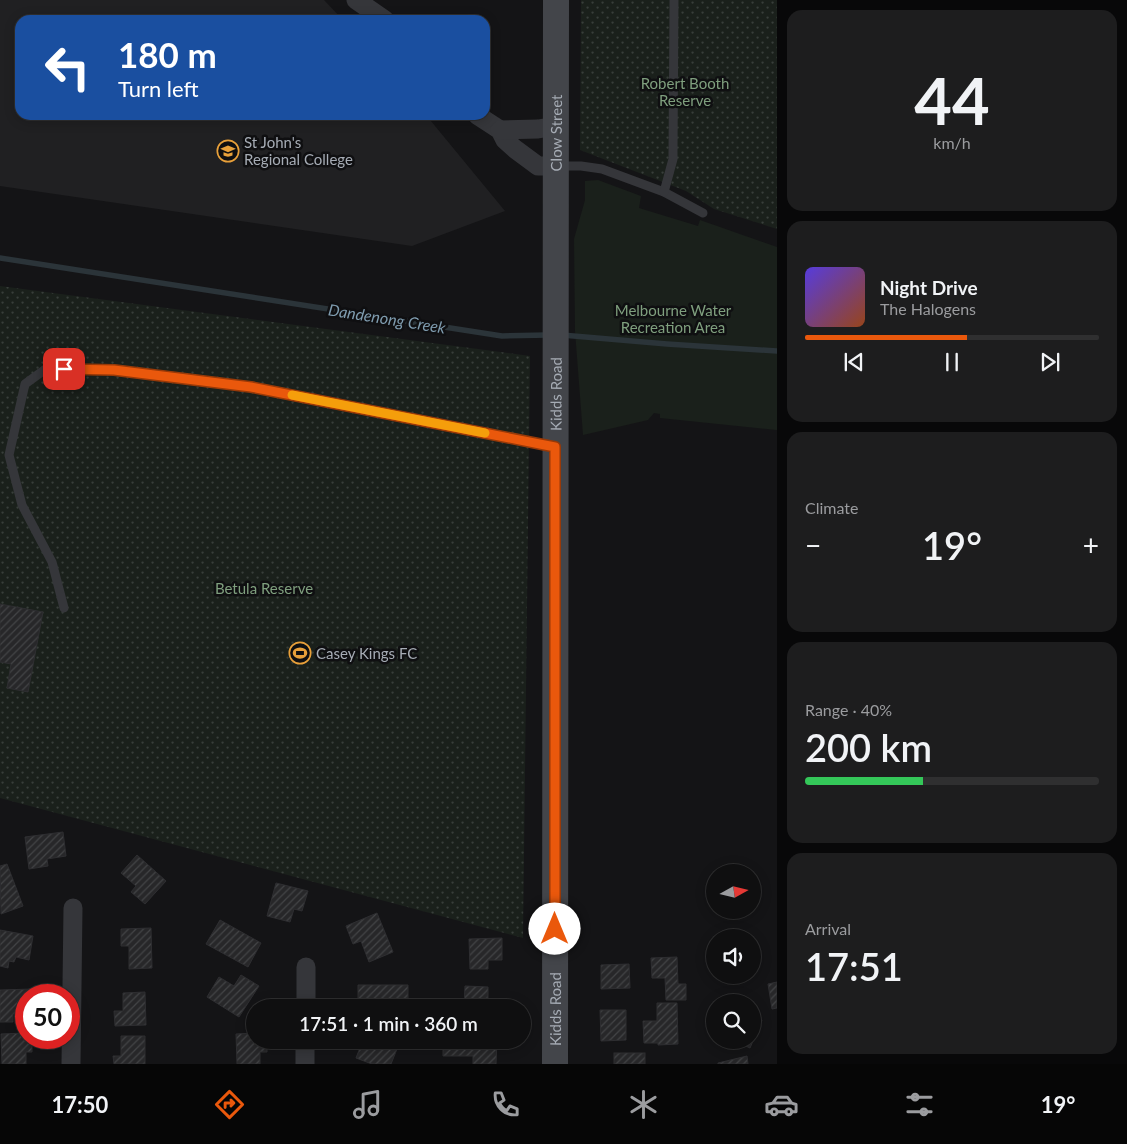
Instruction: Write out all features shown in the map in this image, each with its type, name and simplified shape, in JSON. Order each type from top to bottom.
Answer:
[{"type":"main road","name":"Clow Street","points":[[555,265],[556,0]]},
{"type":"main road","name":"Kidds Road","points":[[555,265],[555,1064]]},
{"type":"street","points":[[356,0],[378,15]]},
{"type":"street","points":[[485,120],[500,130],[505,140],[515,150],[538,166],[556,166]]},
{"type":"street","points":[[500,130],[538,129],[556,126]]},
{"type":"street","points":[[71,1064],[73,908]]},
{"type":"street","points":[[306,967],[306,999]]},
{"type":"street","points":[[305,1049],[305,1064]]},
{"type":"lane","points":[[664,192],[673,159],[674,0]]},
{"type":"lane","points":[[556,166],[581,166],[602,169],[664,192],[703,213]]},
{"type":"lane","points":[[64,608],[52,562],[22,505],[9,455],[25,384],[47,368],[114,370],[251,387],[555,447]]},
{"type":"shaded area","name":"St John's Regional College","points":[[0,0],[324,0],[338,15],[15,15],[15,120],[430,120],[505,211],[412,246],[0,186]]},
{"type":"green space","name":"Robert Booth Reserve","points":[[581,0],[777,0],[777,229],[714,209],[686,191],[580,150]]},
{"type":"green space","name":"Melbourne Water Recreation Area","points":[[598,180],[641,196],[639,208],[698,226],[700,220],[777,247],[777,430],[660,418],[660,414],[654,413],[648,420],[583,435],[575,331],[574,239],[585,200],[585,181]]},
{"type":"green space","name":"Betula Reserve","points":[[0,286],[530,356],[523,938],[0,798]]},
{"type":"building","points":[[0,604],[43,612],[28,692],[7,688],[11,664],[0,662]]},
{"type":"building","points":[[63,832],[66,856],[47,859],[48,866],[29,869],[25,837]]},
{"type":"building","points":[[137,855],[166,881],[145,904],[131,892],[136,886],[121,873]]},
{"type":"building","points":[[7,864],[23,906],[1,914],[0,866]]},
{"type":"building","points":[[276,883],[308,891],[302,911],[294,909],[290,922],[267,916]]},
{"type":"building","points":[[377,913],[393,952],[369,962],[361,941],[353,944],[346,926]]},
{"type":"building","points":[[220,920],[261,943],[248,967],[206,944]]},
{"type":"building","points":[[151,928],[152,968],[129,969],[129,946],[121,946],[121,929]]},
{"type":"building","points":[[0,930],[33,936],[29,960],[16,957],[14,962],[9,961],[8,968],[0,966]]},
{"type":"building","points":[[502,938],[502,960],[488,960],[488,969],[470,969],[469,939]]},
{"type":"building","points":[[677,957],[678,984],[686,984],[686,1000],[666,1000],[665,978],[652,978],[651,958]]},
{"type":"building","points":[[629,964],[630,988],[601,989],[601,965]]},
{"type":"building","points":[[241,975],[259,986],[251,999],[246,999],[246,1006],[239,1017],[207,997],[219,977],[234,986]]},
{"type":"building","points":[[777,982],[777,1008],[772,1009],[768,984]]},
{"type":"building","points":[[358,985],[408,985],[408,999],[358,999]]},
{"type":"building","points":[[465,986],[488,987],[488,999],[464,999]]},
{"type":"building","points":[[0,990],[15,990],[15,1014],[13,1014],[13,1022],[0,1022]]},
{"type":"building","points":[[145,992],[146,1025],[115,1026],[114,1011],[123,1011],[123,993]]},
{"type":"building","points":[[657,1003],[677,1003],[678,1044],[658,1045],[658,1043],[644,1043],[643,1021],[657,1021]]},
{"type":"building","points":[[600,1010],[626,1010],[626,1040],[601,1041]]},
{"type":"building","points":[[15,1033],[15,1049],[32,1049],[32,1052],[26,1052],[26,1064],[2,1064],[1,1034]]},
{"type":"building","points":[[246,1033],[246,1049],[267,1049],[267,1052],[260,1052],[260,1064],[237,1064],[236,1034]]},
{"type":"building","points":[[121,1036],[145,1036],[145,1064],[114,1064],[113,1056],[121,1056]]},
{"type":"building","points":[[360,1049],[397,1049],[391,1064],[372,1064],[356,1058]]},
{"type":"building","points":[[443,1049],[497,1049],[496,1064],[473,1064],[473,1056],[443,1056]]},
{"type":"building","points":[[614,1053],[645,1053],[645,1064],[614,1064]]},
{"type":"building","points":[[747,1056],[748,1064],[718,1064],[718,1063]]},
{"type":"waterway","name":"Dandenong Creek","points":[[0,258],[502,336],[548,335]]},
{"type":"waterway","name":"Dandenong Creek","points":[[562,335],[777,351]]},
{"type":"slow traffic","points":[[292,395],[485,433]]},
{"type":"place","name":"St John's Regional College","points":[[228,151]]},
{"type":"place","name":"Casey Kings FC","points":[[300,653]]},
{"type":"route","points":[[64,369],[114,370],[251,387],[555,447],[555,929]]}]
